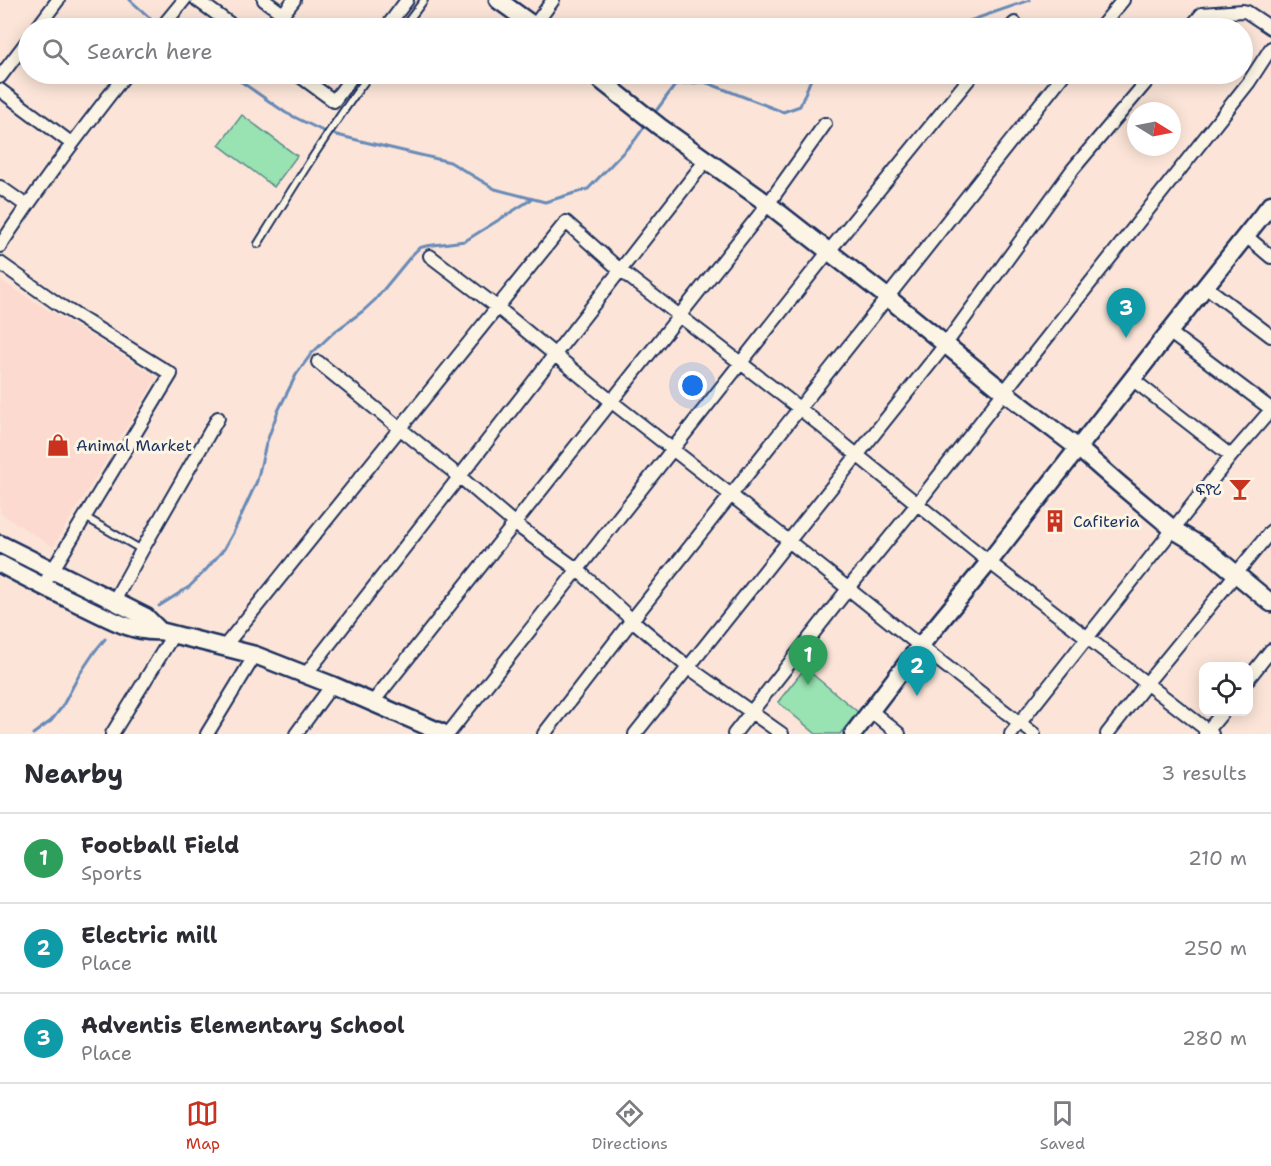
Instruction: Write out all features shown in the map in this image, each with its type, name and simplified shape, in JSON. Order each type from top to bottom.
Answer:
[{"type":"street","points":[[44,18],[58,0]]},
{"type":"street","points":[[169,18],[184,0]]},
{"type":"street","points":[[197,0],[222,18]]},
{"type":"street","points":[[264,0],[284,14]]},
{"type":"street","points":[[281,18],[294,0]]},
{"type":"street","points":[[394,18],[407,0]]},
{"type":"street","points":[[498,0],[523,18]]},
{"type":"street","points":[[541,18],[553,0]]},
{"type":"street","points":[[1108,18],[1123,0]]},
{"type":"street","points":[[1199,18],[1202,14],[1243,11],[1271,28]]},
{"type":"street","points":[[1253,76],[1271,48]]},
{"type":"street","points":[[0,77],[18,53]]},
{"type":"street","points":[[0,246],[71,143],[118,84]]},
{"type":"street","points":[[311,84],[334,101],[347,84]]},
{"type":"street","points":[[606,84],[829,251],[1004,392],[1078,448],[1174,530],[1206,549],[1271,603]]},
{"type":"street","points":[[0,564],[124,626],[147,632],[167,633],[255,655],[306,674],[446,734],[829,251],[966,84]]},
{"type":"street","points":[[544,734],[1056,84]]},
{"type":"street","points":[[635,734],[945,345],[1073,169],[1145,84]]},
{"type":"street","points":[[734,734],[1247,84]]},
{"type":"street","points":[[0,90],[71,143]]},
{"type":"street","points":[[373,702],[768,204],[825,124]]},
{"type":"street","points":[[306,674],[705,160]]},
{"type":"street","points":[[0,188],[27,206]]},
{"type":"street","points":[[853,734],[920,646],[1271,204]]},
{"type":"street","points":[[224,647],[566,222],[620,270],[679,317],[799,408],[989,562],[1208,733],[1220,716]]},
{"type":"street","points":[[1246,236],[1271,257]]},
{"type":"street","points":[[430,256],[788,542],[1034,734]]},
{"type":"street","points":[[0,262],[58,304],[171,374],[43,586]]},
{"type":"street","points":[[1205,286],[1271,336]]},
{"type":"street","points":[[1011,734],[1231,456],[1271,409],[1168,332]]},
{"type":"street","points":[[318,362],[460,477],[514,524],[578,570],[688,667],[782,734]]},
{"type":"street","points":[[1132,379],[1231,456]]},
{"type":"street","points":[[114,601],[218,418]]},
{"type":"street","points":[[1107,734],[1271,531]]},
{"type":"street","points":[[0,543],[146,617],[167,633]]},
{"type":"street","points":[[112,734],[167,633]]},
{"type":"street","points":[[1253,673],[1271,650]]},
{"type":"street","points":[[207,734],[255,655]]},
{"type":"street","points":[[296,734],[332,685]]},
{"type":"street","points":[[871,711],[899,734]]},
{"type":"lane","points":[[410,18],[424,0]]},
{"type":"lane","points":[[258,244],[318,147],[363,84]]},
{"type":"lane","points":[[84,516],[142,550]]},
{"type":"shaded area","name":"Animal Market","points":[[0,280],[157,377],[53,547],[0,513]]},
{"type":"green space","points":[[242,115],[297,156],[274,187],[219,145]]},
{"type":"green space","points":[[805,668],[858,712],[840,734],[816,734],[778,702]]},
{"type":"waterway","points":[[130,0],[150,18]]},
{"type":"waterway","points":[[978,18],[1030,0]]},
{"type":"waterway","points":[[244,84],[286,113],[325,132],[450,162],[495,189],[545,202],[588,189],[635,140],[647,123]]},
{"type":"waterway","points":[[653,115],[676,84]]},
{"type":"waterway","points":[[710,84],[783,112],[800,106],[809,84]]},
{"type":"waterway","points":[[159,606],[189,587],[224,549],[257,481],[266,444],[278,411],[296,375],[311,354],[333,333],[375,300],[419,248],[465,241],[532,199]]},
{"type":"waterway","points":[[33,734],[51,721],[62,707],[79,675],[105,639]]},
{"type":"place","name":"Adventis Elementary School","points":[[1126,338]]},
{"type":"place","name":"Animal Market","points":[[58,445]]},
{"type":"place","name":"ፍዮሪ","points":[[1240,489]]},
{"type":"place","name":"Cafiteria","points":[[1055,521]]},
{"type":"place","name":"Football Field","points":[[808,685]]},
{"type":"place","name":"Electric mill","points":[[917,696]]}]
